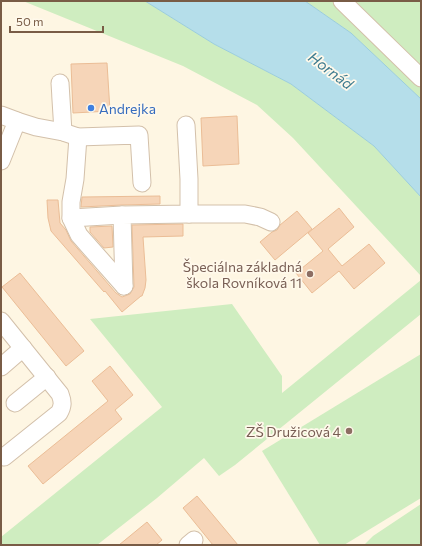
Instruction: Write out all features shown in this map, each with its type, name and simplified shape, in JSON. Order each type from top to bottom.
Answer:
[{"type":"street","points":[[342,1],[421,78]]},
{"type":"street","points":[[60,83],[71,135],[75,179],[71,202],[71,218],[79,235],[124,286],[122,215]]},
{"type":"street","points":[[1,161],[9,118],[71,135],[139,135],[142,183]]},
{"type":"street","points":[[186,125],[189,214]]},
{"type":"street","points":[[71,218],[122,215],[245,214],[260,217],[271,222]]},
{"type":"street","points":[[1,321],[47,377],[63,400],[63,406],[59,412],[4,457]]},
{"type":"street","points":[[1,367],[23,348]]},
{"type":"street","points":[[15,403],[47,377]]},
{"type":"green space","points":[[23,1],[145,1],[214,44],[291,84],[374,146],[421,197],[421,276],[293,138],[257,105],[183,66]]},
{"type":"green space","points":[[305,1],[421,1],[421,99],[351,33]]},
{"type":"green space","points":[[421,280],[421,314],[235,465],[219,476],[204,458],[157,498],[97,545],[1,545],[1,537],[162,407],[90,319],[232,304],[282,376],[282,393]]},
{"type":"green space","name":"ZŠ Družicová 4","points":[[421,354],[421,498],[344,545],[320,545],[262,451]]},
{"type":"green space","points":[[421,504],[421,545],[364,545],[373,536]]},
{"type":"water","name":"Hornád","points":[[145,1],[305,1],[351,33],[421,99],[421,197],[374,146],[291,84],[214,44]]},
{"type":"building","points":[[107,63],[110,111],[73,113],[71,64]]},
{"type":"building","points":[[237,116],[239,164],[203,166],[201,118]]},
{"type":"building","points":[[160,196],[160,204],[81,207],[82,197]]},
{"type":"building","points":[[47,200],[58,200],[60,223],[66,230],[71,241],[116,293],[122,297],[130,294],[134,287],[132,225],[183,224],[183,236],[143,237],[146,280],[145,288],[142,296],[122,312],[51,231],[48,218]]},
{"type":"building","points":[[339,208],[354,227],[328,249],[342,266],[369,244],[385,263],[354,289],[339,271],[312,293],[296,273],[323,251],[308,233]]},
{"type":"building","points":[[297,211],[312,229],[275,260],[260,242],[272,232],[277,230],[280,225]]},
{"type":"building","points":[[112,226],[113,247],[104,248],[90,232],[90,227]]},
{"type":"building","points":[[20,273],[84,351],[66,366],[2,287]]},
{"type":"building","points":[[110,366],[133,395],[115,410],[122,419],[43,484],[28,466],[108,401],[92,381]]},
{"type":"building","points":[[197,496],[238,545],[213,545],[183,508]]},
{"type":"building","points":[[147,522],[162,540],[156,545],[119,545]]},
{"type":"place","name":"Andrejka","points":[[91,108]]},
{"type":"place","name":"Špeciálna základná škola Rovníková 11","points":[[310,274]]},
{"type":"place","name":"ZŠ Družicová 4","points":[[349,431]]}]
